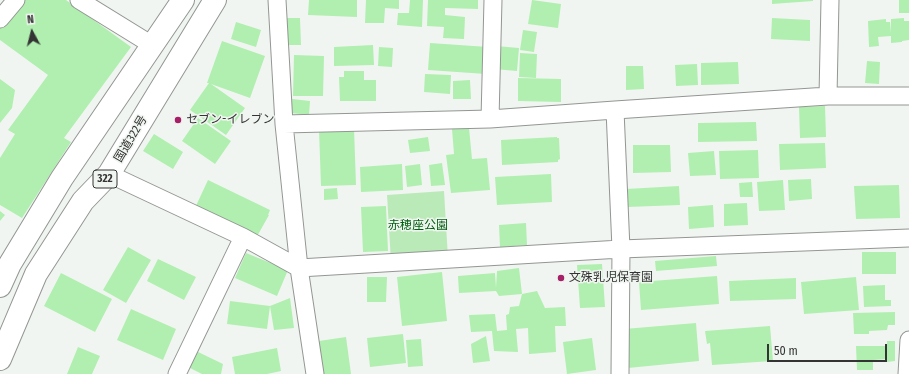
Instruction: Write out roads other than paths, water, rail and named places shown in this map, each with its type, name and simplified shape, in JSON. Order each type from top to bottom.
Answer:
[{"type":"highway","points":[[0,286],[10,264],[62,178],[183,0]]},
{"type":"highway","name":"国道322号","points":[[0,359],[36,274],[83,201],[109,174],[215,0]]},
{"type":"street","points":[[0,19],[16,0]]},
{"type":"street","points":[[79,0],[152,45]]},
{"type":"street","points":[[290,0],[277,6],[284,124],[299,268],[315,374]]},
{"type":"street","points":[[490,119],[493,0]]},
{"type":"street","points":[[828,96],[830,0]]},
{"type":"street","points":[[284,124],[490,119],[828,96],[909,96]]},
{"type":"street","points":[[615,110],[621,249],[620,374]]},
{"type":"street","points":[[109,174],[243,237],[299,268],[448,258],[621,249],[909,238]]},
{"type":"street","points":[[177,374],[243,237]]},
{"type":"street","points":[[907,374],[909,340]]},
{"type":"place","name":"セブン-イレブン","points":[[178,120]]},
{"type":"place","name":"文殊乳児保育園","points":[[561,278]]},
{"type":"park label","name":"赤穂座公園","points":[[418,226]]}]
